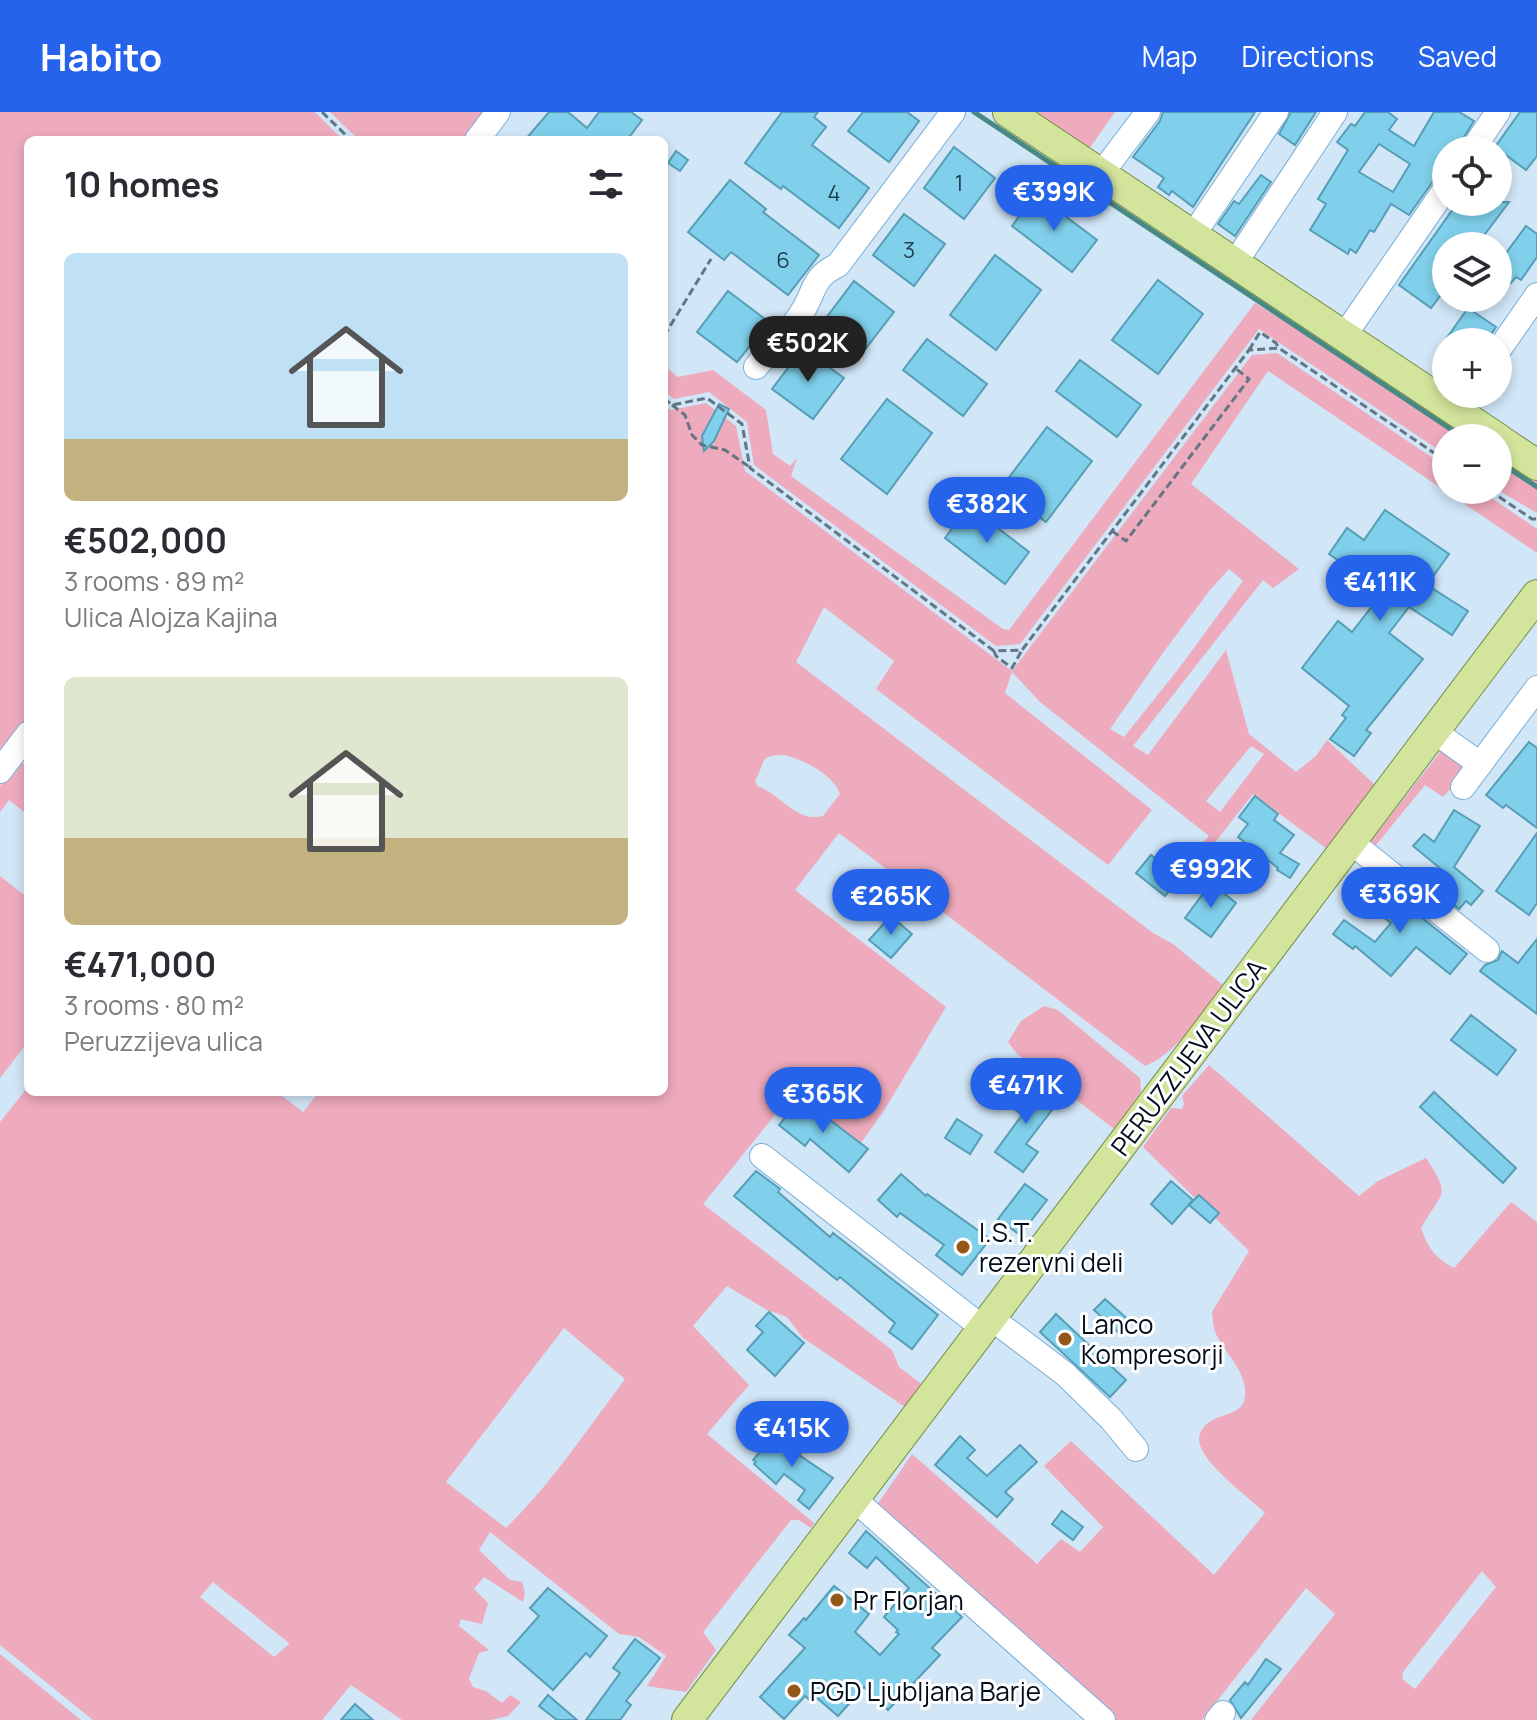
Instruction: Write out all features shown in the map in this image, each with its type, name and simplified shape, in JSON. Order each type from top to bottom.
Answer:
[{"type":"main road","points":[[1008,112],[1344,336],[1432,385]]},
{"type":"main road","points":[[1468,408],[1484,424]]},
{"type":"main road","points":[[1512,448],[1537,465]]},
{"type":"main road","name":"PERUZZIJEVA ULICA","points":[[687,1720],[1537,595]]},
{"type":"street","points":[[480,136],[498,112]]},
{"type":"street","points":[[756,367],[801,314],[815,282],[823,272],[838,265],[953,112]]},
{"type":"street","points":[[1101,174],[1148,112]]},
{"type":"street","points":[[1193,235],[1276,112]]},
{"type":"street","points":[[1235,263],[1335,112]]},
{"type":"street","points":[[1482,136],[1498,112]]},
{"type":"street","points":[[1344,336],[1432,208]]},
{"type":"street","points":[[1512,331],[1537,295]]},
{"type":"street","points":[[1463,787],[1537,688]]},
{"type":"street","points":[[1435,732],[1480,764]]},
{"type":"street","points":[[0,771],[24,739]]},
{"type":"street","points":[[1351,842],[1487,950]]},
{"type":"street","points":[[762,1156],[987,1323],[1065,1374],[1111,1419],[1136,1449]]},
{"type":"street","points":[[854,1499],[1103,1720]]},
{"type":"path","points":[[322,112],[347,136]]},
{"type":"path","points":[[668,329],[711,259]]},
{"type":"path","points":[[668,402],[685,415],[692,435],[702,445],[725,450],[994,651],[1012,668],[1022,650],[1260,332],[1432,452]]},
{"type":"path","points":[[1249,350],[1279,348]]},
{"type":"path","points":[[1112,531],[1126,541],[1249,379],[1235,368]]},
{"type":"path","points":[[672,405],[707,398],[742,424],[750,468]]},
{"type":"path","points":[[1511,504],[1535,519],[1537,525]]},
{"type":"path","points":[[994,651],[1022,650]]},
{"type":"shaded area","points":[[0,112],[315,112],[339,136],[24,136],[24,729],[0,761]]},
{"type":"shaded area","points":[[330,112],[486,112],[467,136],[355,136]]},
{"type":"shaded area","points":[[1032,112],[1115,112],[1089,149]]},
{"type":"shaded area","points":[[1255,303],[1449,424],[1432,424],[1432,446],[1259,329],[1020,644],[996,646],[754,465],[747,422],[709,392],[674,399],[668,394],[668,369],[678,377],[713,370],[766,410],[773,454],[790,466],[797,458],[791,476],[1003,629],[1009,630]]},
{"type":"shaded area","points":[[1277,353],[1432,458],[1432,482],[1268,371],[1191,484],[1299,569],[1273,588],[1263,580],[1133,746],[1148,755],[1226,650],[1249,734],[1296,772],[1316,756],[1327,740],[1375,785],[1327,849],[1253,794],[1205,855],[1197,848],[1209,836],[1040,702],[1012,672],[1005,693],[1152,810],[1108,865],[876,689],[894,661],[824,607],[796,662],[1153,933],[1173,944],[1223,985],[1179,1042],[1145,1066],[839,833],[795,890],[946,1007],[861,1143],[792,1094],[703,1204],[892,1350],[899,1367],[924,1386],[905,1407],[803,1338],[787,1317],[767,1310],[727,1286],[693,1326],[749,1385],[707,1434],[814,1523],[811,1528],[799,1520],[791,1520],[703,1632],[716,1650],[686,1692],[647,1686],[666,1656],[639,1637],[619,1634],[490,1532],[479,1550],[510,1580],[522,1582],[525,1593],[523,1602],[484,1577],[474,1589],[488,1603],[482,1624],[461,1619],[459,1626],[489,1650],[479,1653],[469,1679],[473,1687],[486,1691],[502,1703],[510,1695],[521,1702],[508,1716],[491,1720],[402,1720],[351,1685],[322,1720],[93,1720],[0,1645],[0,1122],[24,1092],[24,1096],[282,1096],[303,1112],[316,1096],[668,1096],[668,408],[671,410],[706,403],[736,426],[745,471],[1012,671],[1252,355]],"holes":[[[1229,569],[1243,581],[1124,737],[1110,729],[1210,590]],[[1251,746],[1264,754],[1220,812],[1206,801]],[[784,755],[824,774],[840,794],[823,816],[813,817],[796,811],[757,786],[755,781],[766,758]],[[564,1328],[625,1379],[553,1475],[506,1528],[446,1482]],[[213,1582],[289,1643],[289,1644],[274,1657],[200,1597]]]},
{"type":"shaded area","points":[[1512,463],[1537,479],[1537,513],[1512,498]]},
{"type":"shaded area","points":[[1465,504],[1500,504],[1537,529],[1537,553]]},
{"type":"shaded area","points":[[1444,747],[1470,768],[1443,797],[1425,785],[1372,850],[1368,845]]},
{"type":"shaded area","points":[[24,763],[24,812],[9,800],[0,812],[0,786],[17,764]]},
{"type":"shaded area","points":[[0,876],[24,895],[24,1047],[0,1078]]},
{"type":"shaded area","points":[[1044,1006],[1058,1010],[1140,1078],[1141,1092],[1114,1129],[1016,1053],[1008,1042],[1021,1021]]},
{"type":"shaded area","points":[[1209,1065],[1359,1196],[1378,1181],[1426,1158],[1439,1180],[1441,1194],[1421,1228],[1433,1252],[1454,1268],[1511,1202],[1537,1222],[1537,1720],[1251,1720],[1335,1614],[1306,1588],[1202,1720],[1111,1720],[877,1505],[912,1454],[1037,1564],[1061,1539],[1080,1552],[1103,1527],[1044,1466],[1071,1441],[1214,1575],[1265,1513],[1213,1465],[1200,1443],[1204,1426],[1238,1409],[1245,1397],[1243,1380],[1216,1333],[1212,1312],[1249,1251],[1143,1147],[1171,1108],[1182,1109],[1182,1096]],"holes":[[[1482,1571],[1496,1587],[1415,1689],[1402,1679],[1403,1672]]]},
{"type":"shaded area","points":[[0,1654],[81,1720],[0,1720]]},
{"type":"building","points":[[549,112],[568,112],[587,128],[599,112],[631,112],[642,120],[630,136],[528,136]]},
{"type":"building","points":[[782,112],[818,112],[814,117],[826,127],[812,145],[869,188],[839,228],[783,186],[781,189],[745,163]]},
{"type":"building","points":[[863,112],[907,112],[919,121],[889,162],[848,131]]},
{"type":"building","points":[[1163,112],[1255,112],[1193,207],[1172,191],[1169,195],[1158,187],[1164,178],[1133,157],[1160,121]]},
{"type":"building","points":[[1291,112],[1316,112],[1295,145],[1279,134]]},
{"type":"building","points":[[1365,112],[1388,112],[1397,119],[1389,130],[1414,146],[1434,112],[1459,112],[1474,121],[1465,136],[1432,136],[1432,183],[1409,215],[1391,204],[1374,232],[1370,230],[1356,253],[1350,249],[1348,254],[1310,230],[1326,204],[1318,199],[1348,150],[1337,142],[1351,124],[1355,126]],"holes":[[[1379,144],[1410,164],[1393,192],[1359,172]]]},
{"type":"building","points":[[1520,112],[1537,112],[1537,156],[1526,170],[1512,160],[1512,136],[1503,136]]},
{"type":"building","points":[[954,147],[995,178],[964,219],[924,188]]},
{"type":"building","points":[[676,151],[688,160],[680,171],[668,163]]},
{"type":"building","points":[[1261,175],[1271,182],[1235,236],[1218,224],[1234,201],[1239,204]]},
{"type":"building","points":[[730,180],[766,209],[763,212],[819,255],[788,295],[731,252],[724,260],[688,232]]},
{"type":"building","points":[[1036,194],[1097,240],[1072,272],[1012,226]]},
{"type":"building","points":[[904,214],[945,244],[914,286],[873,255]]},
{"type":"building","points":[[1448,216],[1498,216],[1486,232],[1437,232]]},
{"type":"building","points":[[1526,226],[1537,234],[1537,257],[1521,280],[1516,277],[1512,282],[1512,245]]},
{"type":"building","points":[[1432,239],[1432,307],[1399,285]]},
{"type":"building","points":[[995,255],[1041,290],[996,350],[950,315]]},
{"type":"building","points":[[1158,280],[1203,314],[1158,374],[1112,340]]},
{"type":"building","points":[[854,281],[894,312],[863,352],[823,322]]},
{"type":"building","points":[[728,291],[769,322],[737,362],[697,332]]},
{"type":"building","points":[[1465,312],[1474,312],[1496,327],[1495,328],[1454,328]]},
{"type":"building","points":[[927,339],[987,384],[963,416],[903,370]]},
{"type":"building","points":[[803,348],[844,378],[813,419],[772,389]]},
{"type":"building","points":[[1080,360],[1141,405],[1117,437],[1056,391]]},
{"type":"building","points":[[887,399],[932,433],[887,494],[841,459]]},
{"type":"building","points":[[719,404],[729,409],[714,441],[704,451],[702,436]]},
{"type":"building","points":[[1047,427],[1092,461],[1046,522],[1001,488]]},
{"type":"building","points":[[969,506],[1029,552],[1005,584],[945,538]]},
{"type":"building","points":[[1385,510],[1449,554],[1427,585],[1468,611],[1452,635],[1409,607],[1389,633],[1423,659],[1366,730],[1371,733],[1354,756],[1330,739],[1346,718],[1342,715],[1349,706],[1302,668],[1338,621],[1352,632],[1383,592],[1329,554],[1347,528],[1364,540]]},
{"type":"building","points":[[1529,742],[1537,748],[1537,828],[1506,805],[1503,808],[1486,795]]},
{"type":"building","points":[[1255,796],[1278,814],[1274,820],[1294,835],[1280,853],[1299,864],[1290,878],[1238,837],[1248,824],[1239,817]]},
{"type":"building","points":[[1454,810],[1480,826],[1454,867],[1483,891],[1471,905],[1466,901],[1459,909],[1428,884],[1441,869],[1413,846],[1424,834],[1434,842]]},
{"type":"building","points":[[1537,833],[1537,903],[1529,915],[1496,891]]},
{"type":"building","points":[[1165,849],[1188,868],[1165,896],[1136,873],[1151,855],[1156,859]]},
{"type":"building","points":[[1376,881],[1467,954],[1450,974],[1416,947],[1391,976],[1355,946],[1353,949],[1333,934],[1344,920],[1375,942],[1391,923],[1362,902]]},
{"type":"building","points":[[1211,883],[1236,903],[1211,937],[1185,918]]},
{"type":"building","points":[[891,916],[912,934],[891,958],[869,940]]},
{"type":"building","points":[[1537,939],[1537,1014],[1480,971],[1485,965],[1498,960],[1502,951],[1518,963]]},
{"type":"building","points":[[1471,1015],[1516,1050],[1497,1075],[1451,1040]]},
{"type":"building","points":[[1032,1082],[1058,1102],[1026,1144],[1038,1152],[1023,1172],[995,1152],[1022,1115],[1012,1107]]},
{"type":"building","points":[[1434,1092],[1516,1168],[1503,1183],[1420,1107]]},
{"type":"building","points":[[801,1098],[868,1149],[849,1172],[810,1139],[805,1146],[779,1125]]},
{"type":"building","points":[[957,1119],[982,1135],[970,1154],[945,1138]]},
{"type":"building","points":[[756,1171],[780,1189],[778,1192],[830,1237],[833,1233],[938,1315],[912,1349],[889,1332],[895,1323],[734,1196]]},
{"type":"building","points":[[901,1174],[926,1196],[990,1239],[962,1275],[936,1255],[944,1245],[900,1213],[897,1217],[878,1200]]},
{"type":"building","points":[[1171,1181],[1193,1200],[1172,1224],[1151,1204]]},
{"type":"building","points":[[1025,1184],[1047,1200],[1020,1235],[998,1219]]},
{"type":"building","points":[[1199,1195],[1219,1213],[1210,1223],[1189,1205]]},
{"type":"building","points":[[1105,1299],[1131,1322],[1120,1334],[1094,1310]]},
{"type":"building","points":[[769,1312],[804,1343],[775,1376],[747,1350],[763,1332],[756,1326]]},
{"type":"building","points":[[1056,1314],[1126,1380],[1110,1397],[1040,1332]]},
{"type":"building","points":[[776,1433],[802,1452],[799,1455],[833,1478],[809,1509],[798,1500],[805,1490],[784,1474],[776,1484],[754,1464],[756,1462],[753,1460]]},
{"type":"building","points":[[960,1436],[975,1450],[967,1458],[987,1476],[1020,1445],[1037,1462],[1005,1492],[1013,1499],[997,1517],[935,1465]]},
{"type":"building","points":[[1062,1511],[1083,1527],[1073,1540],[1052,1524]]},
{"type":"building","points":[[866,1531],[962,1617],[932,1648],[940,1655],[888,1710],[864,1687],[838,1716],[817,1698],[813,1703],[805,1696],[784,1719],[760,1697],[805,1648],[789,1635],[834,1586],[869,1614],[855,1632],[880,1655],[899,1634],[884,1617],[909,1588],[876,1557],[867,1568],[849,1553]]},
{"type":"building","points":[[548,1588],[607,1636],[590,1657],[586,1653],[553,1690],[508,1651],[539,1616],[530,1608]]},
{"type":"building","points":[[635,1639],[660,1658],[626,1701],[631,1705],[620,1720],[586,1720],[620,1673],[613,1668]]},
{"type":"building","points":[[1266,1659],[1281,1669],[1241,1718],[1230,1700],[1245,1682],[1248,1685]]},
{"type":"building","points":[[548,1695],[577,1720],[557,1720],[539,1706]]},
{"type":"building","points":[[355,1704],[373,1720],[341,1720]]},
{"type":"waterway","points":[[974,112],[1443,424]]},
{"type":"waterway","points":[[1512,470],[1537,487]]},
{"type":"place","name":"I.S.T. rezervni deli","points":[[963,1247]]},
{"type":"place","name":"Lanco Kompresorji","points":[[1065,1339]]},
{"type":"place","name":"Pr Florjan","points":[[837,1600]]},
{"type":"place","name":"PGD Ljubljana Barje","points":[[794,1691]]}]
